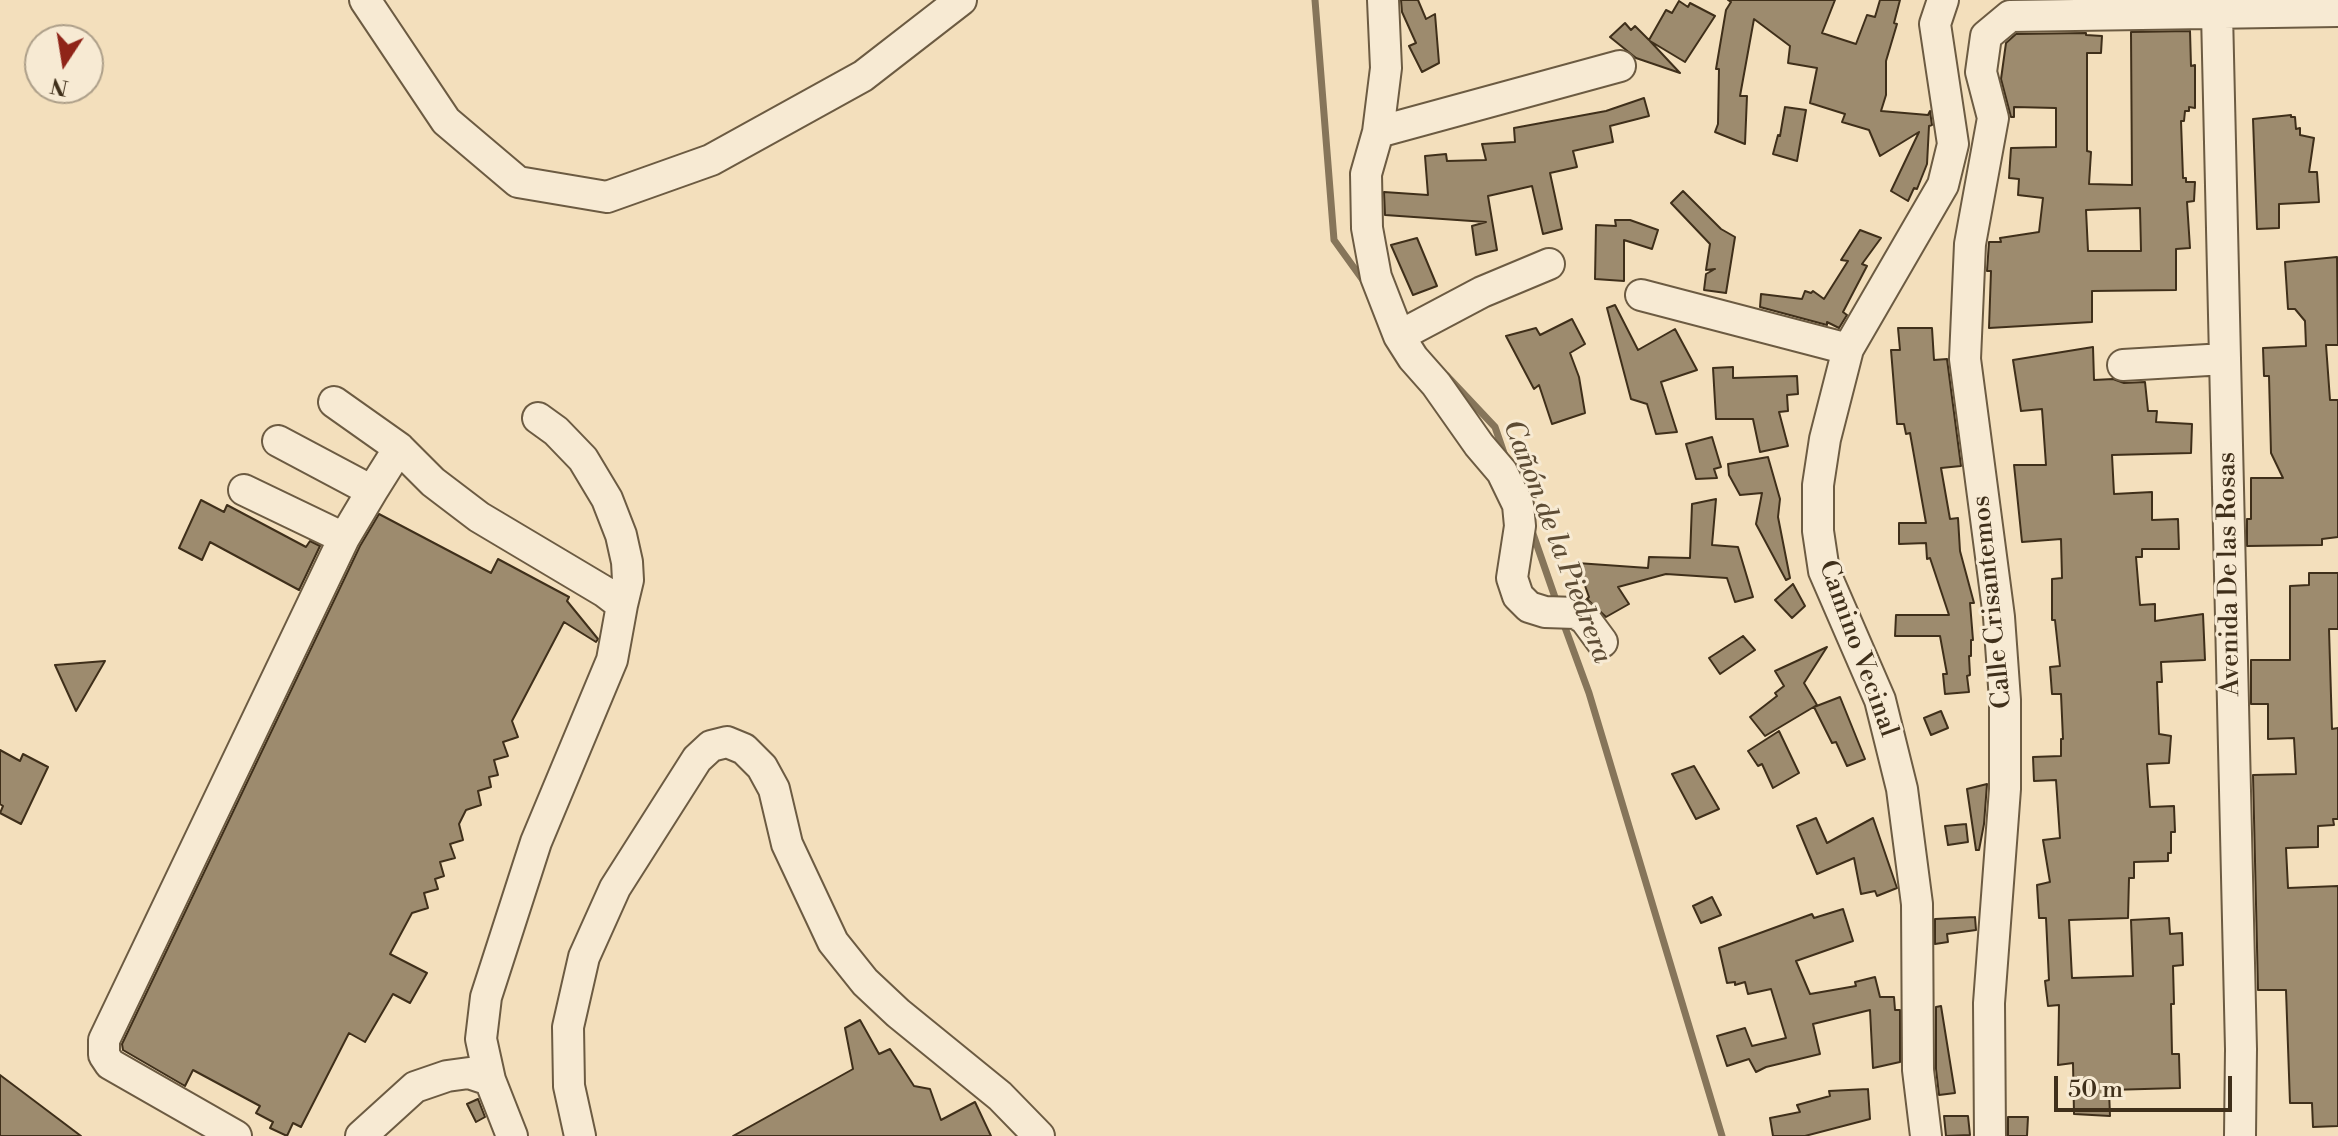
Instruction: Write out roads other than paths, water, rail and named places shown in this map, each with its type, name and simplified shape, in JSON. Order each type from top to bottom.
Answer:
[{"type":"street","points":[[365,0],[446,121],[518,182],[607,197],[711,160],[863,76],[961,0]]},
{"type":"street","points":[[1383,0],[1386,68],[1378,132],[1366,174],[1367,228],[1376,277],[1399,336],[1502,472],[1518,505],[1520,526],[1512,578],[1518,596],[1529,607],[1545,612],[1576,613],[1585,619],[1602,642]]},
{"type":"street","name":"Camino Vecinal","points":[[1926,1136],[1918,1070],[1917,904],[1902,789],[1880,700],[1824,571],[1818,531],[1818,485],[1825,439],[1848,349],[1943,185],[1953,144],[1935,24],[1943,0]]},
{"type":"street","points":[[2217,13],[2258,6],[2338,11]]},
{"type":"street","name":"Calle Crisantemos","points":[[1990,1136],[1989,1003],[2005,789],[2005,700],[1999,617],[1965,359],[1970,244],[1993,118],[1981,72],[1986,36],[2010,16],[2217,13]]},
{"type":"street","name":"Avenida De las Rosas","points":[[2217,13],[2241,1049],[2240,1136]]},
{"type":"street","points":[[1378,132],[1620,66]]},
{"type":"street","points":[[1399,336],[1482,292],[1549,264]]},
{"type":"street","points":[[1641,295],[1848,349]]},
{"type":"street","points":[[2123,365],[2225,359]]},
{"type":"street","points":[[334,402],[399,448],[433,482],[479,517],[622,605]]},
{"type":"street","points":[[512,1136],[490,1080],[481,1039],[486,997],[536,842],[612,660],[628,580],[621,535],[607,499],[583,459],[556,431],[538,418]]},
{"type":"street","points":[[278,441],[372,491]]},
{"type":"street","points":[[236,1136],[110,1064],[104,1055],[104,1040],[344,538],[399,448]]},
{"type":"street","points":[[244,490],[344,538]]},
{"type":"street","points":[[580,1136],[569,1086],[568,1027],[584,957],[615,888],[697,759],[711,746],[727,742],[744,749],[762,767],[774,789],[787,844],[833,942],[865,982],[1000,1096],[1039,1136]]},
{"type":"street","points":[[361,1136],[415,1087],[447,1076],[469,1073],[490,1080]]},
{"type":"waterway","name":"Cañón de la Piedrera","points":[[1315,0],[1334,240],[1365,283]]},
{"type":"waterway","name":"Cañón de la Piedrera","points":[[1447,376],[1495,427],[1506,459]]},
{"type":"waterway","name":"Cañón de la Piedrera","points":[[1532,531],[1558,606]]},
{"type":"waterway","name":"Cañón de la Piedrera","points":[[1563,622],[1589,693],[1722,1136]]}]
